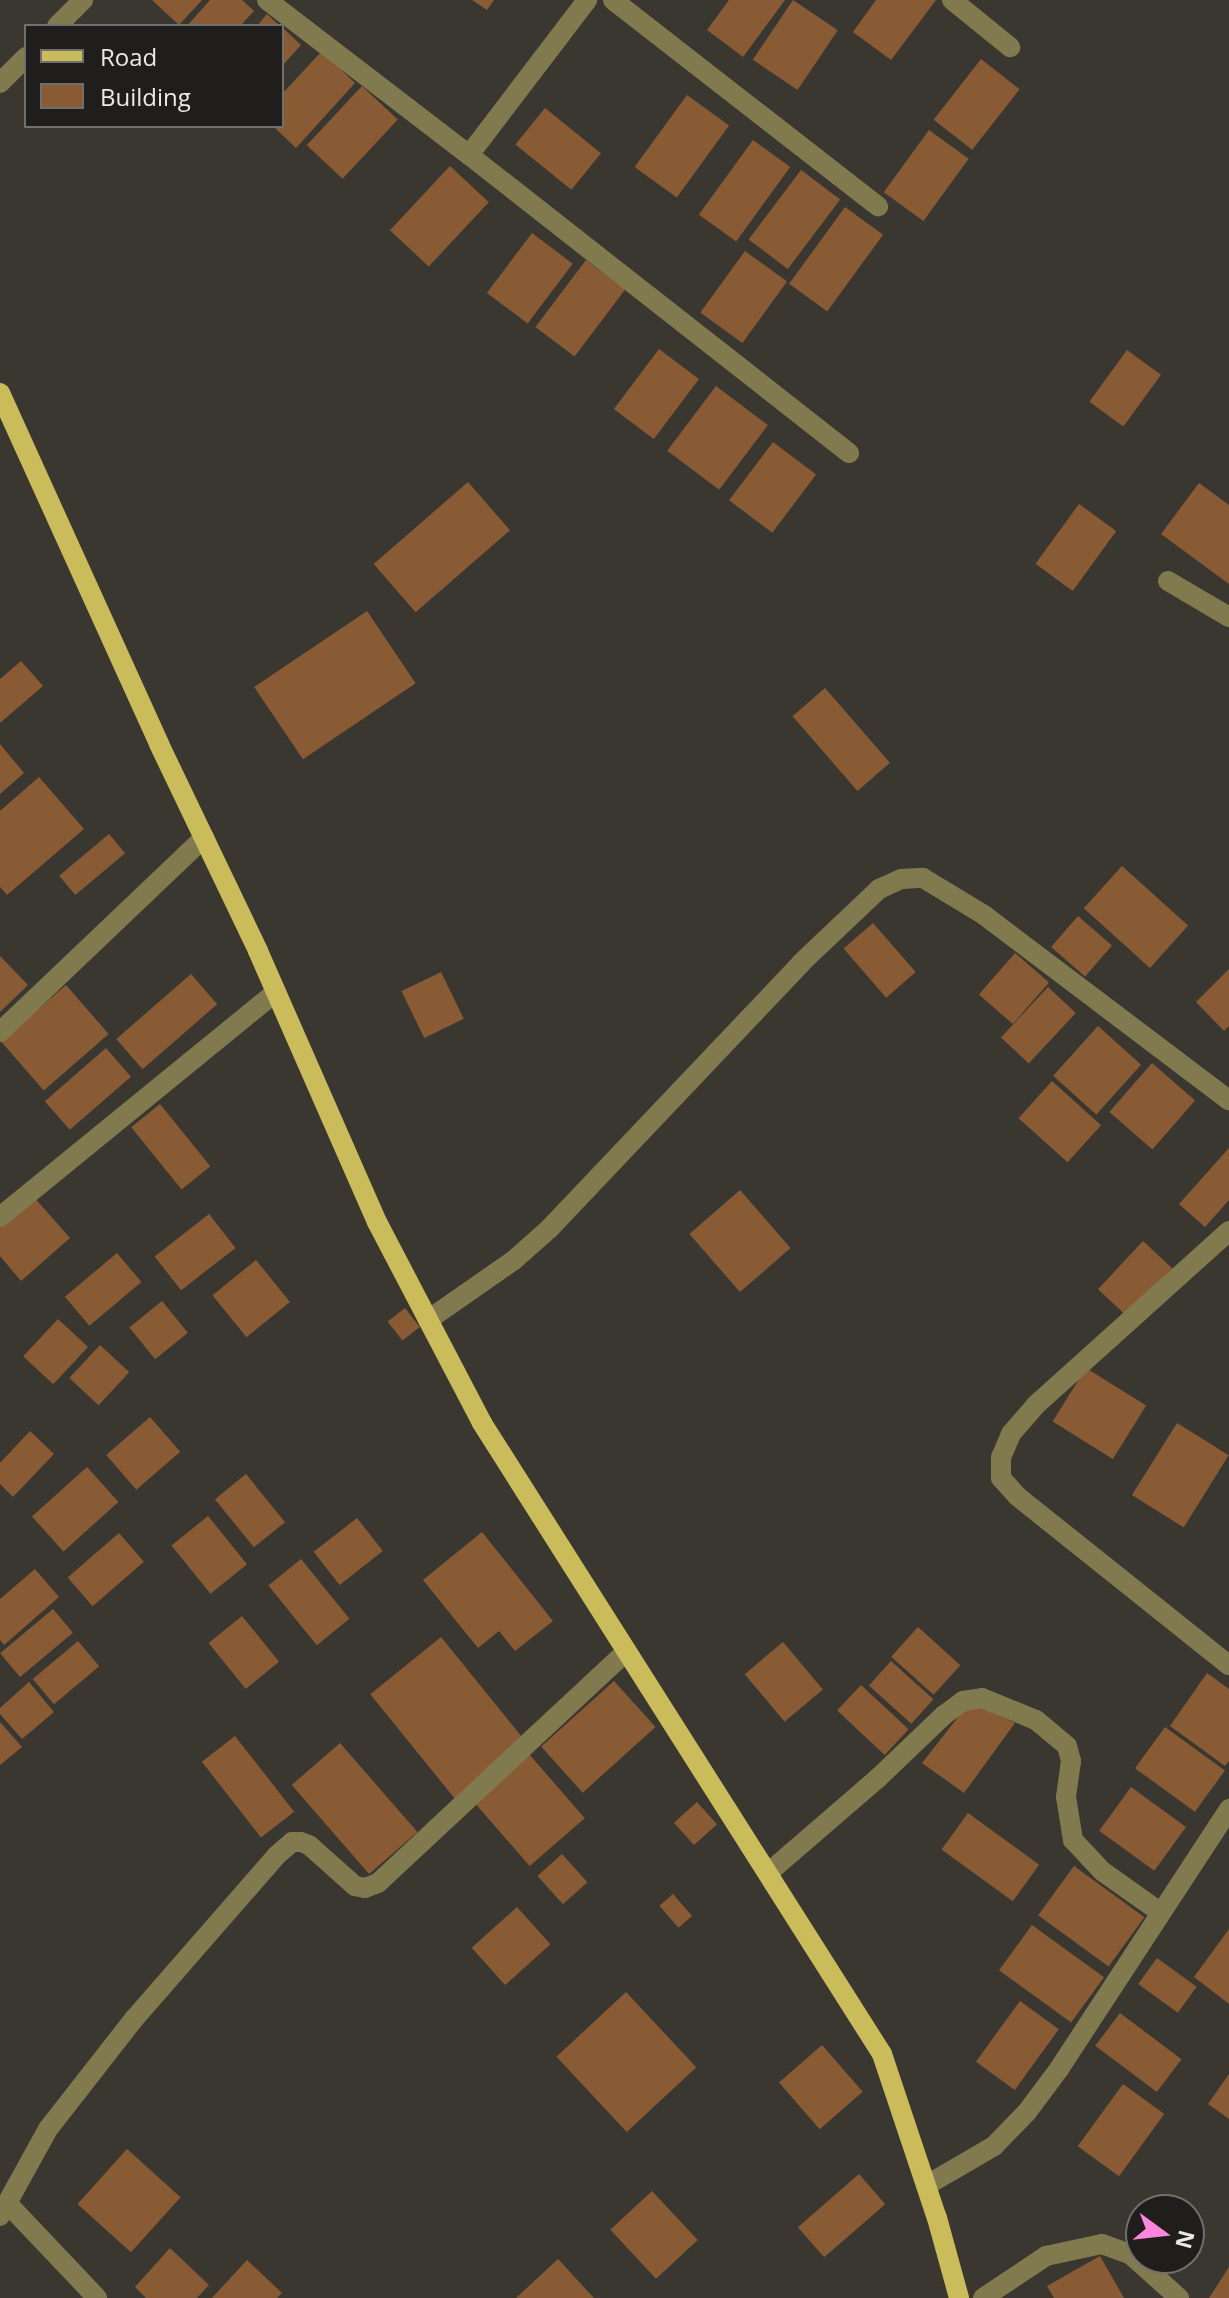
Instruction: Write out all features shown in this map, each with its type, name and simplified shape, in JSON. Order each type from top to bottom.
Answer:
[{"type":"main road","points":[[0,393],[276,992],[377,1222],[482,1423],[882,2054],[927,2185],[959,2298]]},
{"type":"street","points":[[59,24],[83,0]]},
{"type":"street","points":[[267,0],[849,453]]},
{"type":"street","points":[[469,155],[587,0]]},
{"type":"street","points":[[613,0],[878,206]]},
{"type":"street","points":[[952,0],[1010,47]]},
{"type":"street","points":[[0,83],[24,59]]},
{"type":"street","points":[[1168,581],[1229,617]]},
{"type":"street","points":[[0,1032],[204,838]]},
{"type":"street","points":[[428,1320],[514,1260],[549,1229],[801,963],[879,889],[901,879],[923,878],[984,915],[1229,1100]]},
{"type":"street","points":[[0,1217],[276,992]]},
{"type":"street","points":[[1229,1231],[1036,1405],[1011,1434],[1001,1457],[1001,1478],[1017,1496],[1229,1665]]},
{"type":"street","points":[[97,2298],[4,2210],[48,2129],[134,2019],[276,1856],[292,1842],[309,1845],[355,1886],[365,1888],[378,1883],[625,1653]]},
{"type":"street","points":[[768,1873],[877,1779],[944,1715],[963,1701],[982,1698],[1036,1720],[1067,1746],[1071,1761],[1066,1797],[1073,1840],[1102,1871],[1161,1913]]},
{"type":"street","points":[[927,2185],[994,2146],[1027,2112],[1059,2069],[1229,1809]]},
{"type":"street","points":[[983,2298],[1046,2256],[1102,2244],[1130,2254],[1179,2298]]},
{"type":"building","points":[[152,0],[202,0],[178,24]]},
{"type":"building","points":[[210,0],[242,0],[254,11],[242,24],[189,24]]},
{"type":"building","points":[[472,0],[494,0],[487,10]]},
{"type":"building","points":[[729,0],[785,0],[743,57],[707,30]]},
{"type":"building","points":[[793,0],[838,30],[798,90],[753,60]]},
{"type":"building","points":[[876,0],[936,0],[891,60],[853,32]]},
{"type":"building","points":[[267,14],[278,24],[259,24]]},
{"type":"building","points":[[284,29],[301,45],[284,64]]},
{"type":"building","points":[[322,51],[355,83],[296,148],[275,128],[284,128],[284,92]]},
{"type":"building","points":[[981,59],[1020,89],[972,150],[934,120]]},
{"type":"building","points":[[362,86],[398,119],[343,179],[307,145]]},
{"type":"building","points":[[687,95],[729,126],[677,198],[635,167]]},
{"type":"building","points":[[545,108],[601,153],[571,190],[515,145]]},
{"type":"building","points":[[929,130],[969,159],[923,221],[884,192]]},
{"type":"building","points":[[753,140],[790,167],[736,241],[699,214]]},
{"type":"building","points":[[450,166],[489,202],[429,267],[390,230]]},
{"type":"building","points":[[801,170],[840,199],[788,269],[749,239]]},
{"type":"building","points":[[845,207],[883,235],[827,311],[789,284]]},
{"type":"building","points":[[532,233],[573,264],[528,324],[487,293]]},
{"type":"building","points":[[745,251],[787,282],[742,343],[700,312]]},
{"type":"building","points":[[586,260],[625,289],[575,357],[535,327]]},
{"type":"building","points":[[659,349],[699,379],[654,439],[614,409]]},
{"type":"building","points":[[1127,350],[1161,375],[1123,426],[1089,402]]},
{"type":"building","points":[[716,386],[768,425],[719,490],[667,451]]},
{"type":"building","points":[[773,442],[816,474],[772,533],[729,500]]},
{"type":"building","points":[[468,482],[510,530],[416,612],[374,564]]},
{"type":"building","points":[[1199,483],[1229,505],[1229,584],[1161,534]]},
{"type":"building","points":[[1079,504],[1116,531],[1073,591],[1036,564]]},
{"type":"building","points":[[367,611],[416,683],[303,759],[254,687]]},
{"type":"building","points":[[21,661],[43,686],[0,723],[0,679]]},
{"type":"building","points":[[825,688],[890,763],[857,791],[793,716]]},
{"type":"building","points":[[0,744],[24,773],[0,794]]},
{"type":"building","points":[[39,777],[84,829],[7,895],[0,887],[0,811]]},
{"type":"building","points":[[109,834],[125,853],[75,895],[59,876]]},
{"type":"building","points":[[1122,866],[1188,926],[1150,968],[1084,908]]},
{"type":"building","points":[[1078,916],[1112,946],[1085,976],[1051,947]]},
{"type":"building","points":[[873,923],[916,972],[886,998],[844,949]]},
{"type":"building","points":[[1015,953],[1049,983],[1013,1024],[979,995]]},
{"type":"building","points":[[0,956],[28,985],[0,1012]]},
{"type":"building","points":[[1229,969],[1229,1026],[1224,1031],[1196,1002]]},
{"type":"building","points":[[441,972],[464,1019],[424,1038],[401,991]]},
{"type":"building","points":[[191,974],[217,1004],[143,1069],[116,1039]]},
{"type":"building","points":[[66,985],[109,1034],[44,1090],[1,1041]]},
{"type":"building","points":[[1048,987],[1076,1013],[1029,1063],[1001,1037]]},
{"type":"building","points":[[1098,1026],[1141,1065],[1096,1115],[1053,1076]]},
{"type":"building","points":[[106,1048],[131,1077],[70,1130],[45,1101]]},
{"type":"building","points":[[1152,1063],[1195,1100],[1152,1149],[1109,1112]]},
{"type":"building","points":[[1052,1081],[1101,1125],[1068,1162],[1019,1118]]},
{"type":"building","points":[[160,1104],[210,1166],[182,1189],[131,1127]]},
{"type":"building","points":[[1229,1148],[1229,1200],[1205,1227],[1179,1204]]},
{"type":"building","points":[[740,1190],[791,1248],[740,1292],[689,1234]]},
{"type":"building","points":[[33,1196],[70,1238],[21,1281],[0,1256],[0,1225]]},
{"type":"building","points":[[209,1214],[235,1248],[181,1290],[155,1256]]},
{"type":"building","points":[[1143,1241],[1172,1268],[1127,1317],[1098,1289]]},
{"type":"building","points":[[117,1253],[141,1282],[89,1326],[65,1297]]},
{"type":"building","points":[[256,1260],[290,1302],[246,1337],[212,1295]]},
{"type":"building","points":[[162,1301],[188,1333],[155,1359],[129,1327]]},
{"type":"building","points":[[405,1308],[420,1327],[402,1340],[388,1322]]},
{"type":"building","points":[[58,1319],[88,1347],[53,1384],[23,1356]]},
{"type":"building","points":[[100,1345],[129,1372],[99,1405],[69,1378]]},
{"type":"building","points":[[1086,1368],[1146,1406],[1113,1459],[1053,1421]]},
{"type":"building","points":[[150,1417],[180,1452],[136,1490],[106,1455]]},
{"type":"building","points":[[1177,1423],[1229,1455],[1184,1527],[1132,1495]]},
{"type":"building","points":[[30,1431],[54,1454],[13,1497],[0,1484],[0,1463]]},
{"type":"building","points":[[87,1467],[118,1502],[63,1551],[32,1517]]},
{"type":"building","points":[[246,1474],[285,1522],[254,1547],[215,1499]]},
{"type":"building","points":[[208,1516],[247,1564],[210,1594],[171,1546]]},
{"type":"building","points":[[357,1518],[383,1551],[340,1585],[314,1552]]},
{"type":"building","points":[[482,1532],[553,1621],[515,1651],[499,1631],[478,1648],[423,1580]]},
{"type":"building","points":[[119,1533],[144,1562],[93,1606],[68,1578]]},
{"type":"building","points":[[301,1559],[349,1619],[317,1645],[268,1585]]},
{"type":"building","points":[[35,1569],[59,1597],[4,1645],[0,1640],[0,1599]]},
{"type":"building","points":[[53,1609],[73,1633],[20,1677],[0,1653]]},
{"type":"building","points":[[242,1616],[279,1662],[246,1689],[209,1643]]},
{"type":"building","points":[[918,1627],[960,1665],[934,1695],[891,1657]]},
{"type":"building","points":[[441,1637],[527,1743],[456,1800],[370,1694]]},
{"type":"building","points":[[78,1641],[99,1666],[54,1704],[33,1679]]},
{"type":"building","points":[[783,1642],[823,1689],[785,1722],[745,1674]]},
{"type":"building","points":[[891,1661],[933,1699],[911,1724],[869,1686]]},
{"type":"building","points":[[1207,1673],[1229,1689],[1229,1761],[1225,1766],[1170,1726]]},
{"type":"building","points":[[614,1681],[655,1727],[583,1793],[541,1747]]},
{"type":"building","points":[[29,1682],[54,1712],[22,1739],[0,1714],[0,1708]]},
{"type":"building","points":[[861,1685],[909,1729],[885,1755],[837,1711]]},
{"type":"building","points":[[975,1704],[1015,1723],[964,1793],[922,1763],[966,1707]]},
{"type":"building","points":[[0,1722],[22,1747],[0,1765]]},
{"type":"building","points":[[1165,1727],[1225,1770],[1195,1812],[1135,1768]]},
{"type":"building","points":[[235,1736],[294,1812],[261,1838],[202,1762]]},
{"type":"building","points":[[340,1743],[417,1832],[369,1874],[292,1785]]},
{"type":"building","points":[[529,1754],[585,1818],[530,1866],[474,1802]]},
{"type":"building","points":[[1131,1787],[1186,1827],[1154,1871],[1099,1831]]},
{"type":"building","points":[[697,1802],[717,1824],[694,1845],[674,1823]]},
{"type":"building","points":[[968,1813],[1039,1865],[1013,1901],[942,1849]]},
{"type":"building","points":[[562,1854],[587,1882],[563,1904],[537,1876]]},
{"type":"building","points":[[1074,1866],[1144,1917],[1109,1966],[1038,1915]]},
{"type":"building","points":[[673,1894],[692,1916],[678,1928],[659,1906]]},
{"type":"building","points":[[517,1907],[550,1944],[505,1985],[472,1948]]},
{"type":"building","points":[[1032,1925],[1104,1977],[1071,2023],[999,1970]]},
{"type":"building","points":[[1229,1929],[1229,2004],[1194,1977]]},
{"type":"building","points":[[1157,1958],[1197,1987],[1178,2013],[1138,1984]]},
{"type":"building","points":[[626,1992],[696,2067],[627,2132],[557,2057]]},
{"type":"building","points":[[1020,2001],[1059,2029],[1015,2090],[976,2062]]},
{"type":"building","points":[[1120,2013],[1181,2059],[1157,2092],[1095,2046]]},
{"type":"building","points":[[822,2045],[863,2092],[820,2129],[779,2082]]},
{"type":"building","points":[[1229,2074],[1229,2119],[1208,2104]]},
{"type":"building","points":[[1123,2084],[1164,2114],[1119,2176],[1078,2146]]},
{"type":"building","points":[[127,2149],[181,2197],[131,2252],[77,2204]]},
{"type":"building","points":[[859,2174],[885,2204],[824,2257],[798,2227]]},
{"type":"building","points":[[652,2191],[698,2240],[656,2279],[610,2230]]},
{"type":"building","points":[[170,2248],[209,2285],[197,2298],[146,2298],[135,2287]]},
{"type":"building","points":[[1100,2256],[1124,2298],[1054,2298],[1047,2286]]},
{"type":"building","points":[[558,2259],[594,2298],[516,2298]]},
{"type":"building","points":[[247,2260],[282,2293],[277,2298],[212,2298]]},
{"type":"building","points":[[1229,2267],[1229,2298],[1209,2298]]}]
